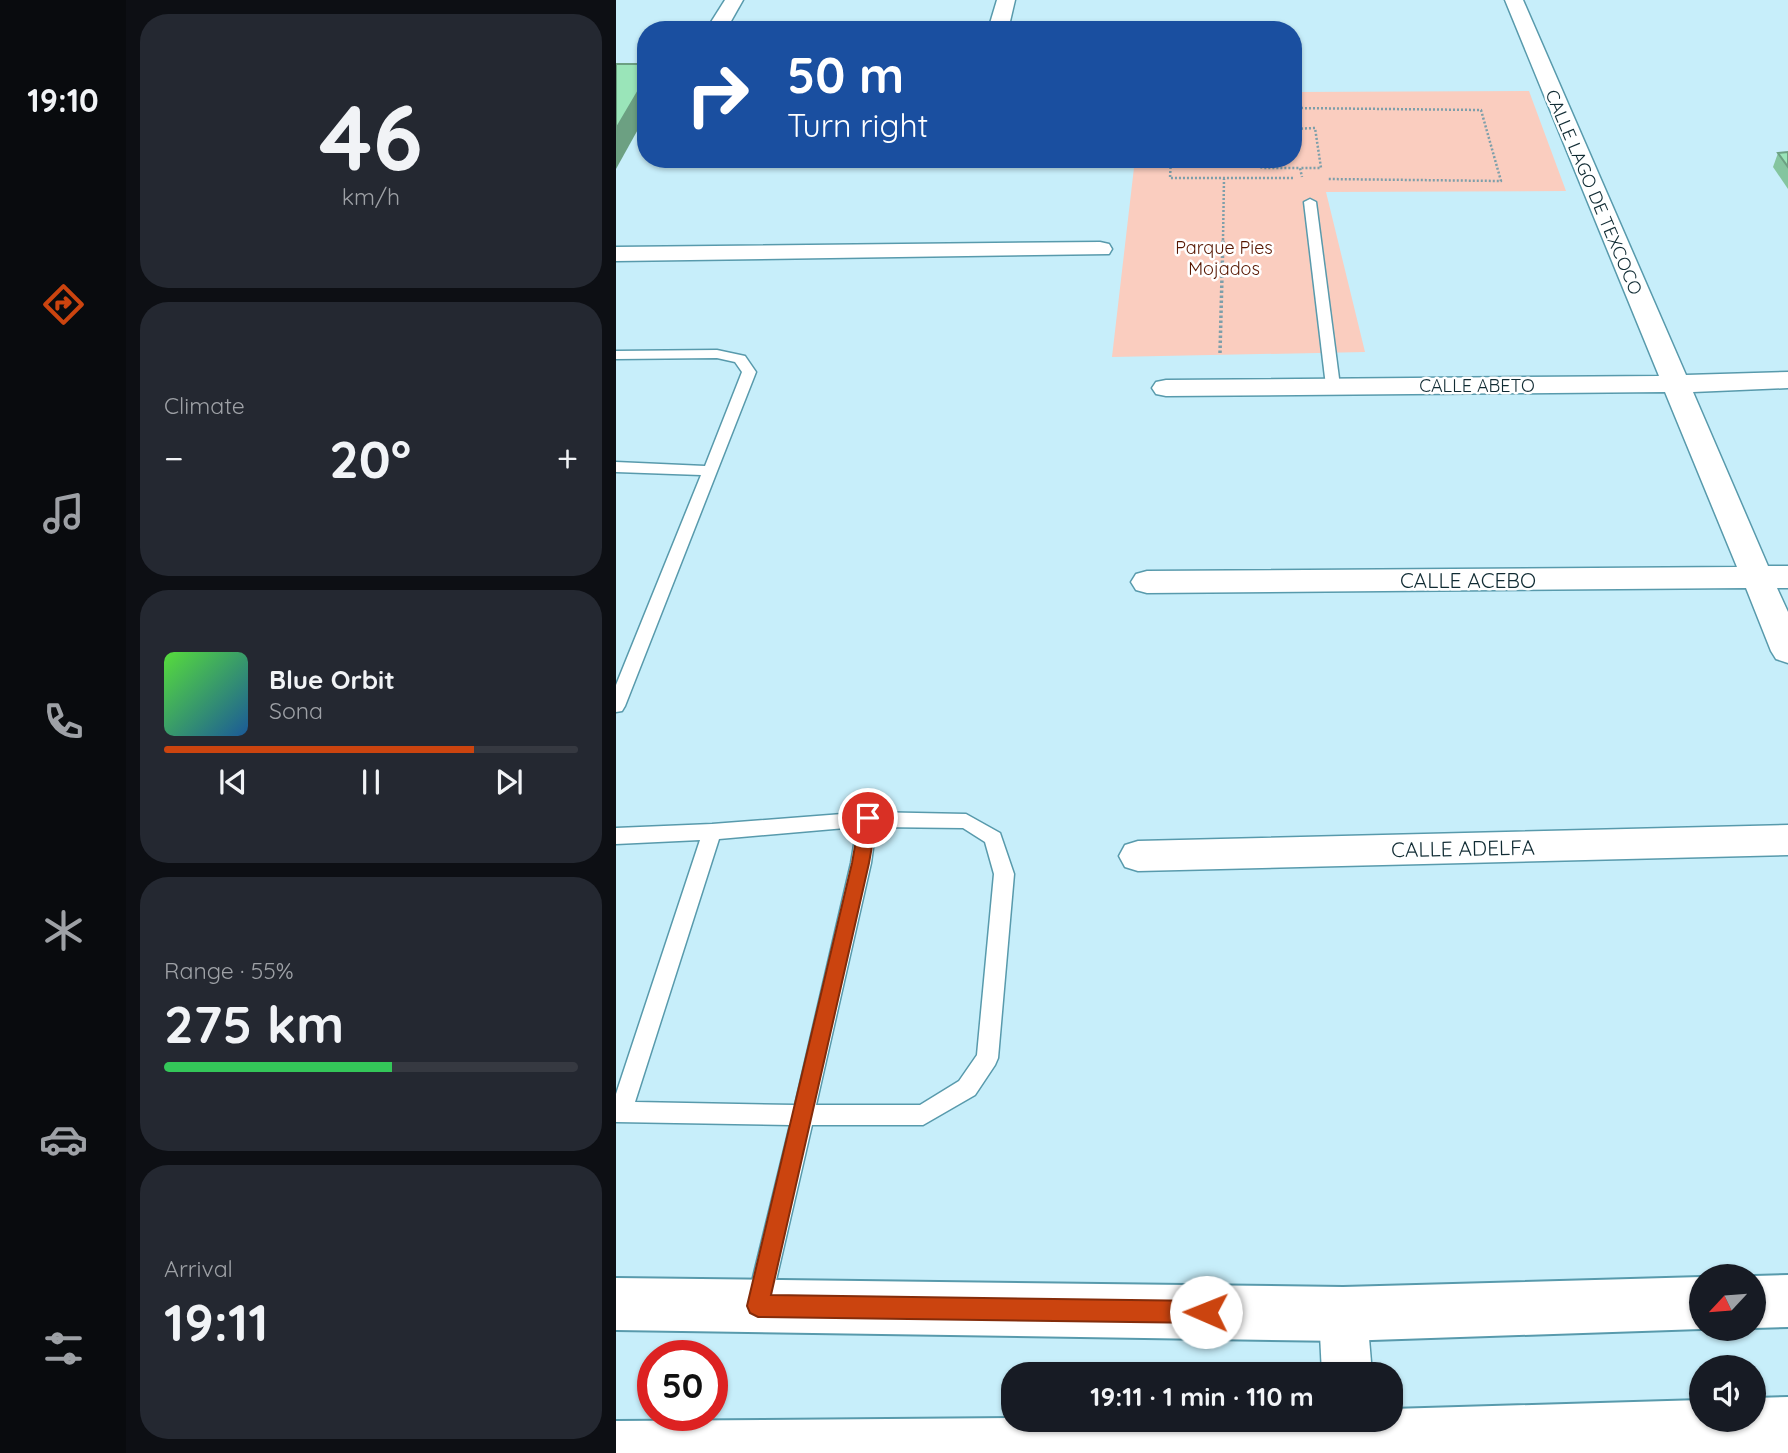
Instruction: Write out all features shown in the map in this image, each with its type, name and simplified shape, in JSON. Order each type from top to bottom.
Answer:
[{"type":"main road","points":[[1766,1302],[1788,1301]]},
{"type":"main road","points":[[616,1304],[1343,1314],[1689,1303]]},
{"type":"main road","points":[[616,1449],[813,1451],[1788,1425]]},
{"type":"street","points":[[721,21],[734,0]]},
{"type":"street","points":[[1000,21],[1006,0]]},
{"type":"street","name":"CALLE LAGO DE TEXCOCO","points":[[1514,0],[1788,651]]},
{"type":"street","points":[[616,254],[1101,250]]},
{"type":"street","name":"CALLE ABETO","points":[[1166,388],[1674,384],[1788,380]]},
{"type":"street","name":"CALLE ACEBO","points":[[1147,582],[1788,577]]},
{"type":"street","name":"CALLE ADELFA","points":[[1138,856],[1788,840]]},
{"type":"street","points":[[1343,1314],[1346,1362]]},
{"type":"lane","points":[[1310,202],[1333,386]]},
{"type":"lane","points":[[616,355],[717,354],[740,359],[749,372],[616,706]]},
{"type":"lane","points":[[617,469],[710,471]]},
{"type":"lane","points":[[758,1306],[861,863],[868,818]]},
{"type":"lane","points":[[616,836],[712,832],[868,818],[966,821],[993,838],[1004,874],[987,1058],[967,1088],[923,1115],[618,1112],[712,832]]},
{"type":"path","points":[[1302,108],[1481,110],[1501,181],[1315,178]]},
{"type":"path","points":[[1264,168],[1321,169],[1315,128],[1302,129]]},
{"type":"path","points":[[1171,168],[1170,178],[1224,179],[1302,178],[1300,168]]},
{"type":"path","points":[[1220,353],[1224,179]]},
{"type":"green space","name":"Parque Pies Mojados","points":[[1529,91],[1566,191],[1326,192],[1365,352],[1112,357],[1134,168],[1302,168],[1302,92]]},
{"type":"building","points":[[616,64],[637,64],[637,93],[616,129]]},
{"type":"building","points":[[1788,152],[1788,167],[1778,153]]},
{"type":"route","points":[[868,818],[861,863],[758,1306],[1206,1312]]}]
